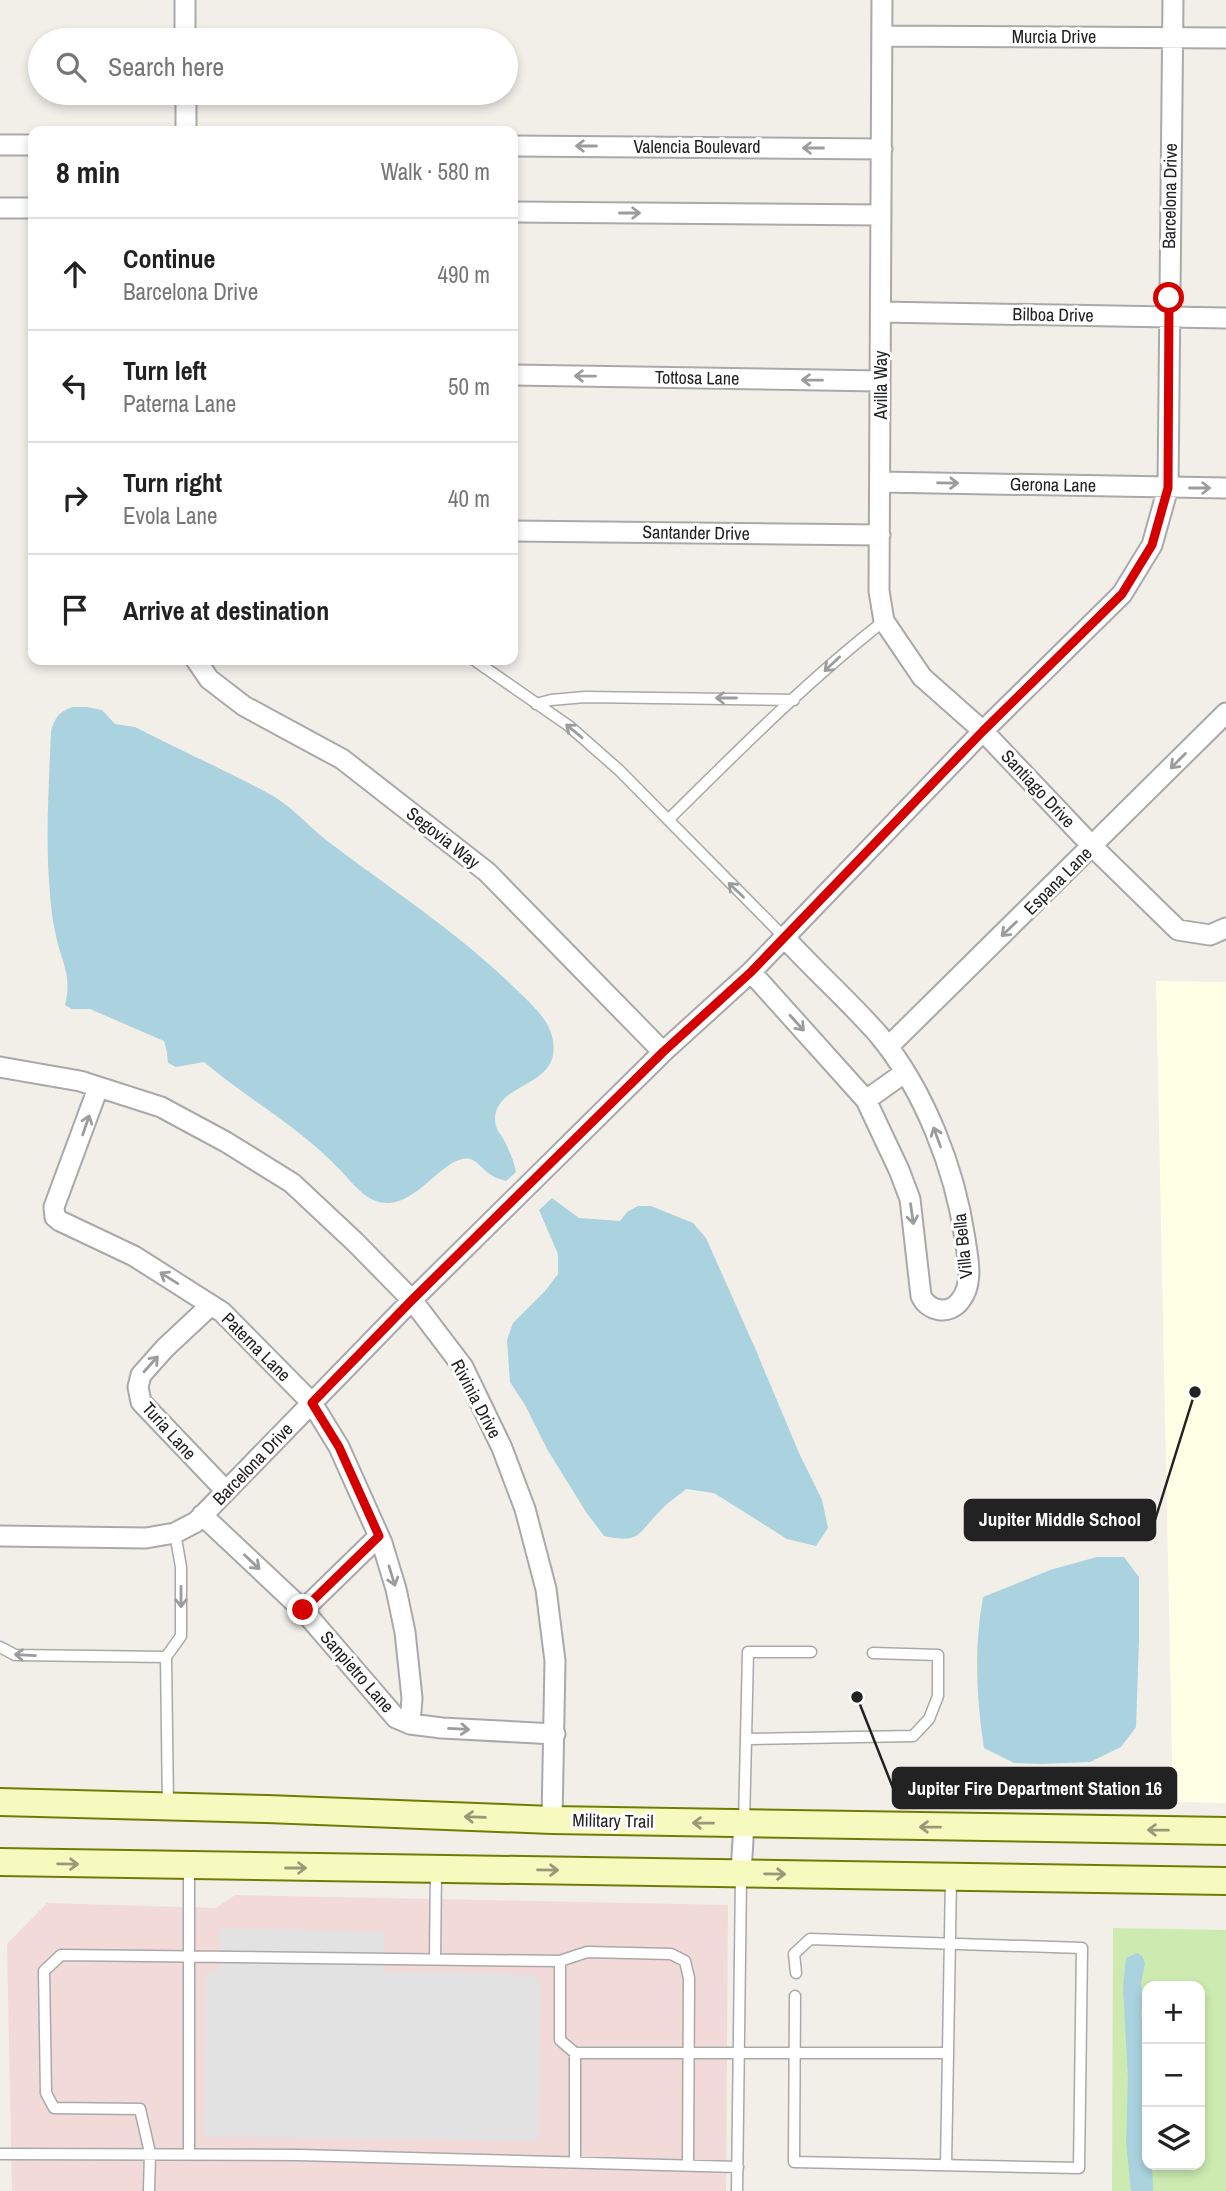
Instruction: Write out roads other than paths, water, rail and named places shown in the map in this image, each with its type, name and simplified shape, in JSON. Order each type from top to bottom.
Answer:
[{"type":"main road","name":"Military Trail","points":[[0,1802],[552,1820],[1226,1831]]},
{"type":"main road","points":[[0,1862],[1226,1881]]},
{"type":"street","points":[[185,0],[185,28]]},
{"type":"street","name":"Avilla Way","points":[[883,0],[879,591],[884,621],[922,677],[983,731]]},
{"type":"street","name":"Barcelona Drive","points":[[0,1536],[146,1538],[175,1533],[196,1522],[412,1300],[663,1052],[785,938],[983,731],[1122,594],[1152,545],[1168,488],[1173,0]]},
{"type":"street","name":"Murcia Drive","points":[[882,36],[1226,38]]},
{"type":"street","points":[[186,105],[186,126]]},
{"type":"street","points":[[0,145],[28,145]]},
{"type":"street","name":"Valencia Boulevard","points":[[518,146],[882,149]]},
{"type":"street","points":[[0,208],[28,208]]},
{"type":"street","points":[[518,212],[881,215]]},
{"type":"street","name":"Bilboa Drive","points":[[881,312],[1226,318]]},
{"type":"street","name":"Tottosa Lane","points":[[518,375],[880,381]]},
{"type":"street","name":"Gerona Lane","points":[[880,482],[1226,488]]},
{"type":"street","name":"Santander Drive","points":[[518,531],[880,535]]},
{"type":"street","name":"Segovia Way","points":[[199,665],[209,679],[244,706],[342,759],[487,872],[663,1052]]},
{"type":"street","name":"Espana Lane","points":[[888,1047],[1226,713]]},
{"type":"street","name":"Santiago Drive","points":[[983,731],[1093,847],[1178,930],[1210,935],[1226,928]]},
{"type":"street","name":"Villa Bella","points":[[751,972],[866,1100],[910,1199],[921,1296],[931,1307],[940,1311],[956,1306],[964,1296],[969,1268],[962,1218],[936,1131],[888,1047],[785,938]]},
{"type":"street","name":"Rivinia Drive","points":[[0,1067],[80,1081],[161,1107],[226,1142],[292,1183],[412,1300],[463,1367],[502,1448],[525,1509],[547,1589],[555,1661],[552,1820]]},
{"type":"street","points":[[866,1100],[904,1073]]},
{"type":"street","name":"Paterna Lane","points":[[98,1087],[54,1207],[55,1217],[134,1255],[222,1312],[312,1403],[339,1447],[379,1536],[396,1589],[405,1632],[412,1698],[410,1724]]},
{"type":"street","name":"Turia Lane","points":[[211,1305],[165,1348],[141,1375],[138,1387],[141,1402],[226,1491]]},
{"type":"street","name":"Sanpietro Lane","points":[[202,1516],[303,1610],[396,1718],[410,1724],[442,1728],[555,1734]]},
{"type":"street","points":[[303,1610],[379,1536]]},
{"type":"street","points":[[741,1873],[744,1824]]},
{"type":"lane","points":[[669,819],[766,724],[852,646],[884,621]]},
{"type":"lane","points":[[481,665],[579,735],[619,770],[785,938]]},
{"type":"lane","points":[[536,704],[585,697],[794,700]]},
{"type":"lane","points":[[168,1807],[166,1657],[181,1636],[181,1567],[175,1533]]},
{"type":"lane","points":[[0,1647],[15,1655],[166,1657]]},
{"type":"lane","points":[[744,1824],[748,1652],[811,1652]]},
{"type":"lane","points":[[746,1739],[913,1736],[929,1719],[938,1696],[938,1655],[873,1653]]},
{"type":"lane","points":[[189,1866],[189,2153]]},
{"type":"lane","points":[[435,1959],[436,1869]]},
{"type":"lane","points":[[737,2191],[741,1873]]},
{"type":"lane","points":[[946,2165],[951,1877]]},
{"type":"lane","points":[[794,1996],[794,2162],[1079,2168],[1082,1948],[810,1939],[794,1954],[796,1973]]},
{"type":"lane","points":[[149,2191],[150,2153],[140,2109],[54,2108],[46,2094],[44,1971],[61,1955],[560,1961],[587,1952],[670,1954],[685,1961],[689,1978],[688,2166]]},
{"type":"lane","points":[[560,1961],[560,2040],[575,2053],[948,2053]]},
{"type":"lane","points":[[575,2053],[575,2162]]},
{"type":"lane","points":[[0,2154],[189,2153],[738,2167]]},
{"type":"water","points":[[73,707],[102,710],[115,724],[135,727],[281,801],[330,843],[476,953],[535,1008],[552,1036],[553,1053],[549,1066],[506,1097],[498,1106],[495,1119],[516,1172],[506,1181],[493,1176],[473,1160],[461,1159],[399,1201],[388,1203],[373,1200],[292,1127],[204,1062],[176,1067],[168,1063],[164,1041],[90,1009],[72,1009],[65,1005],[67,976],[57,941],[51,903],[48,812],[51,731],[59,715]]},
{"type":"water","points":[[552,1198],[579,1218],[620,1221],[627,1212],[638,1206],[651,1206],[693,1223],[706,1238],[822,1500],[828,1528],[816,1546],[787,1539],[714,1493],[686,1489],[632,1538],[604,1536],[547,1449],[510,1382],[507,1340],[513,1323],[558,1274],[558,1254],[539,1210]]},
{"type":"water","points":[[1097,1557],[1124,1557],[1139,1577],[1136,1727],[1121,1747],[1090,1762],[1014,1763],[984,1748],[977,1672],[983,1597],[1050,1570]]},
{"type":"water","points":[[1137,1953],[1145,1963],[1141,1986],[1142,2170],[1152,2170],[1153,2191],[1131,2191],[1126,2142],[1128,2079],[1123,1987],[1126,1958]]},
{"type":"place","name":"Jupiter Middle School","points":[[1195,1392]]},
{"type":"place","name":"Jupiter Fire Department Station 16","points":[[857,1697]]}]
